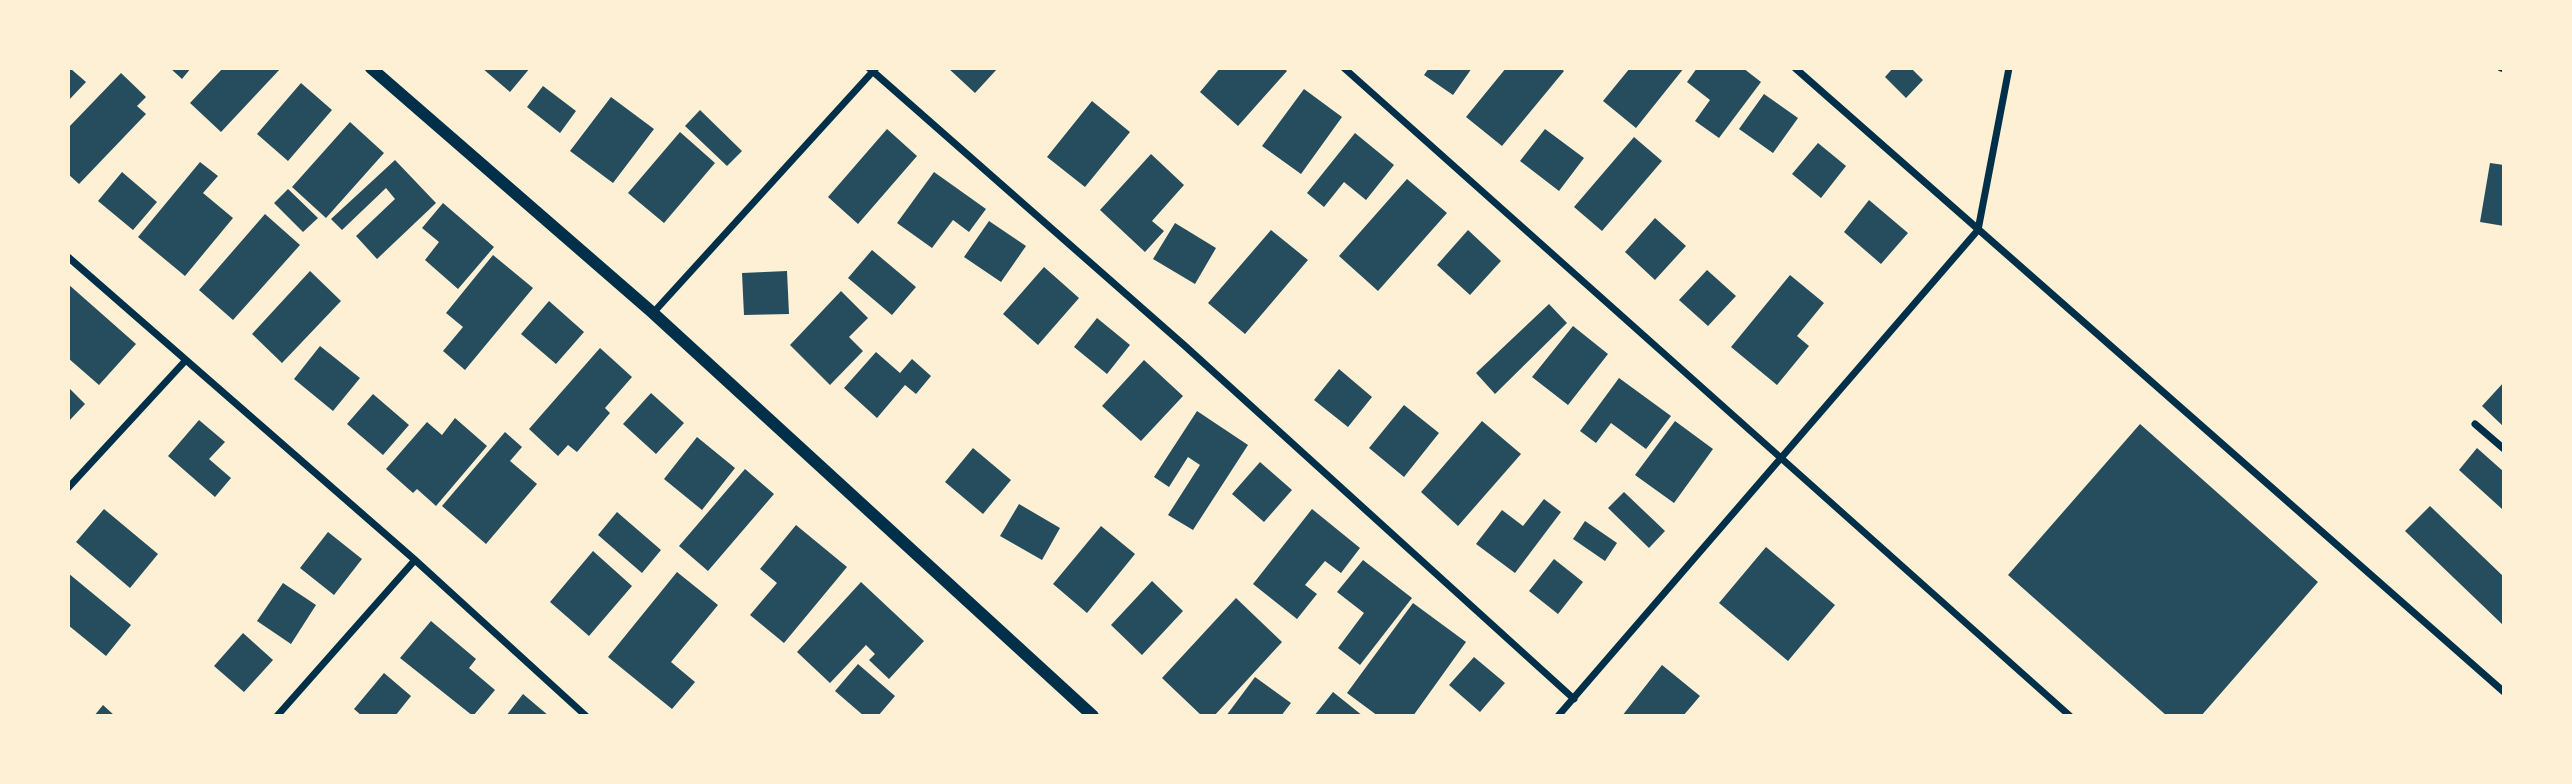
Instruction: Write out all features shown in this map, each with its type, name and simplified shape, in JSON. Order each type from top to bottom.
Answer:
[{"type":"street","points":[[372,68],[653,313],[1093,716]]},
{"type":"street","points":[[1344,68],[2070,716]]},
{"type":"street","points":[[1794,68],[2504,692]]},
{"type":"street","points":[[1558,716],[1978,230],[2009,68]]},
{"type":"street","points":[[653,313],[872,70],[1185,346],[1574,699]]},
{"type":"street","points":[[68,257],[415,560],[586,716]]},
{"type":"street","points":[[68,488],[186,360]]},
{"type":"street","points":[[2474,424],[2504,449]]},
{"type":"street","points":[[277,716],[415,560]]},
{"type":"building","points":[[170,68],[191,68],[182,79]]},
{"type":"building","points":[[223,68],[281,68],[221,132],[190,103]]},
{"type":"building","points":[[482,68],[530,68],[510,92]]},
{"type":"building","points":[[948,68],[998,68],[975,93]]},
{"type":"building","points":[[1220,68],[1284,68],[1287,71],[1238,126],[1200,92]]},
{"type":"building","points":[[1429,68],[1472,68],[1453,95],[1424,75]]},
{"type":"building","points":[[1506,68],[1560,68],[1564,71],[1502,146],[1466,117]]},
{"type":"building","points":[[1630,68],[1684,68],[1636,128],[1603,101]]},
{"type":"building","points":[[1697,68],[1743,68],[1761,82],[1719,138],[1695,121],[1710,100],[1687,82]]},
{"type":"building","points":[[1893,68],[1911,68],[1923,80],[1906,98],[1885,77]]},
{"type":"building","points":[[71,69],[86,82],[68,101],[68,71]]},
{"type":"building","points":[[121,73],[146,97],[137,106],[146,114],[79,184],[68,174],[68,128]]},
{"type":"building","points":[[301,83],[332,110],[288,161],[257,134]]},
{"type":"building","points":[[543,86],[576,111],[560,133],[527,107]]},
{"type":"building","points":[[1304,89],[1342,117],[1301,174],[1262,146]]},
{"type":"building","points":[[1764,94],[1798,118],[1773,153],[1739,129]]},
{"type":"building","points":[[611,97],[654,129],[613,183],[570,151]]},
{"type":"building","points":[[1092,101],[1130,132],[1085,187],[1047,157]]},
{"type":"building","points":[[700,110],[742,151],[727,166],[685,126]]},
{"type":"building","points":[[350,122],[384,153],[326,218],[292,187]]},
{"type":"building","points":[[887,129],[917,156],[858,224],[828,197]]},
{"type":"building","points":[[1545,129],[1584,158],[1559,191],[1520,161]]},
{"type":"building","points":[[680,132],[715,163],[664,223],[628,193]]},
{"type":"building","points":[[1355,133],[1394,165],[1366,200],[1344,182],[1324,207],[1307,193]]},
{"type":"building","points":[[1634,137],[1662,161],[1602,231],[1574,207]]},
{"type":"building","points":[[1818,143],[1846,166],[1821,198],[1792,174]]},
{"type":"building","points":[[1151,154],[1184,185],[1152,221],[1164,231],[1145,252],[1100,210]]},
{"type":"building","points":[[395,160],[436,203],[377,259],[356,236],[395,199],[386,188],[342,230],[331,219]]},
{"type":"building","points":[[200,162],[218,176],[203,193],[233,218],[185,276],[138,237]]},
{"type":"building","points":[[2490,163],[2504,165],[2504,226],[2480,222]]},
{"type":"building","points":[[122,172],[157,202],[133,230],[98,201]]},
{"type":"building","points":[[934,172],[986,209],[969,232],[953,220],[932,248],[897,223]]},
{"type":"building","points":[[1407,179],[1447,213],[1378,291],[1339,256]]},
{"type":"building","points":[[288,189],[318,218],[303,232],[274,203]]},
{"type":"building","points":[[1869,200],[1908,233],[1881,264],[1844,232]]},
{"type":"building","points":[[443,203],[494,247],[458,289],[425,260],[439,242],[422,228]]},
{"type":"building","points":[[265,214],[300,245],[233,320],[199,290]]},
{"type":"building","points":[[1655,218],[1686,246],[1655,280],[1625,252]]},
{"type":"building","points":[[989,221],[1026,246],[1001,282],[964,257]]},
{"type":"building","points":[[1175,223],[1216,248],[1195,284],[1153,259]]},
{"type":"building","points":[[1271,230],[1308,260],[1245,334],[1208,303]]},
{"type":"building","points":[[1468,230],[1501,261],[1470,295],[1437,265]]},
{"type":"building","points":[[872,250],[916,287],[892,315],[848,278]]},
{"type":"building","points":[[493,255],[533,288],[465,370],[443,351],[463,327],[446,313]]},
{"type":"building","points":[[1044,267],[1079,298],[1038,345],[1003,314]]},
{"type":"building","points":[[1707,270],[1736,296],[1708,326],[1679,300]]},
{"type":"building","points":[[310,271],[341,301],[282,363],[252,334]]},
{"type":"building","points":[[787,271],[789,314],[744,315],[742,273]]},
{"type":"building","points":[[1790,275],[1824,303],[1797,336],[1809,346],[1777,385],[1731,347]]},
{"type":"building","points":[[68,284],[136,344],[99,385],[68,358]]},
{"type":"building","points":[[841,291],[868,318],[849,337],[863,351],[830,385],[790,345]]},
{"type":"building","points":[[549,301],[584,332],[556,364],[521,334]]},
{"type":"building","points":[[1549,304],[1567,323],[1495,394],[1476,373]]},
{"type":"building","points":[[1097,318],[1130,345],[1107,374],[1074,347]]},
{"type":"building","points":[[1573,326],[1608,354],[1568,405],[1532,377]]},
{"type":"building","points":[[320,346],[360,378],[333,411],[294,379]]},
{"type":"building","points":[[600,348],[632,377],[605,408],[610,413],[577,452],[568,445],[558,456],[529,429]]},
{"type":"building","points":[[876,352],[900,373],[912,359],[931,376],[916,394],[905,385],[877,418],[844,388]]},
{"type":"building","points":[[1144,360],[1183,396],[1141,441],[1102,406]]},
{"type":"building","points":[[1339,369],[1372,397],[1348,427],[1314,400]]},
{"type":"building","points":[[1619,378],[1671,416],[1646,449],[1611,423],[1596,443],[1580,431]]},
{"type":"building","points":[[2504,382],[2504,427],[2482,406]]},
{"type":"building","points":[[68,387],[85,404],[68,422]]},
{"type":"building","points":[[651,393],[684,423],[656,454],[623,424]]},
{"type":"building","points":[[373,394],[409,425],[383,455],[347,424]]},
{"type":"building","points":[[1404,405],[1439,433],[1404,477],[1369,448]]},
{"type":"building","points":[[1197,411],[1248,445],[1193,530],[1168,515],[1200,465],[1188,457],[1169,487],[1154,477]]},
{"type":"building","points":[[455,418],[487,446],[436,506],[417,489],[413,493],[386,469],[427,422],[442,435]]},
{"type":"building","points":[[199,420],[225,442],[209,459],[231,478],[215,497],[168,456]]},
{"type":"building","points":[[1482,421],[1521,454],[1458,526],[1421,492]]},
{"type":"building","points":[[1675,421],[1713,449],[1674,503],[1635,475]]},
{"type":"building","points":[[2140,424],[2318,582],[2201,716],[2167,716],[2008,575]]},
{"type":"building","points":[[505,432],[522,447],[510,461],[537,484],[486,544],[442,506]]},
{"type":"building","points":[[697,437],[735,468],[702,510],[664,479]]},
{"type":"building","points":[[973,448],[1011,480],[983,514],[945,482]]},
{"type":"building","points":[[2477,448],[2504,472],[2502,509],[2459,470]]},
{"type":"building","points":[[1260,462],[1292,490],[1264,522],[1232,494]]},
{"type":"building","points":[[745,469],[774,494],[708,571],[679,546]]},
{"type":"building","points":[[1624,492],[1665,531],[1649,548],[1608,508]]},
{"type":"building","points":[[1544,499],[1561,512],[1515,573],[1476,544],[1502,510],[1523,526]]},
{"type":"building","points":[[1019,504],[1060,528],[1042,560],[1000,536]]},
{"type":"building","points":[[2430,506],[2504,577],[2504,626],[2405,531]]},
{"type":"building","points":[[104,509],[158,554],[130,588],[76,542]]},
{"type":"building","points":[[1312,509],[1360,548],[1341,573],[1325,561],[1305,585],[1317,594],[1297,619],[1253,584]]},
{"type":"building","points":[[617,512],[661,550],[642,573],[598,535]]},
{"type":"building","points":[[1585,521],[1617,543],[1605,561],[1573,539]]},
{"type":"building","points":[[796,525],[847,567],[784,643],[750,615],[777,583],[760,569]]},
{"type":"building","points":[[1101,526],[1135,554],[1087,613],[1053,584]]},
{"type":"building","points":[[328,532],[362,559],[334,595],[300,568]]},
{"type":"building","points":[[1766,547],[1835,605],[1788,661],[1719,603]]},
{"type":"building","points":[[593,551],[632,586],[589,636],[550,602]]},
{"type":"building","points":[[1554,559],[1583,582],[1558,614],[1529,591]]},
{"type":"building","points":[[1363,560],[1412,598],[1360,665],[1338,648],[1364,613],[1337,592]]},
{"type":"building","points":[[677,572],[718,605],[671,662],[695,682],[672,709],[608,657]]},
{"type":"building","points":[[68,573],[131,625],[106,656],[68,625]]},
{"type":"building","points":[[1152,581],[1183,611],[1142,655],[1111,625]]},
{"type":"building","points":[[861,582],[924,641],[889,679],[869,660],[875,654],[866,645],[830,683],[797,652]]},
{"type":"building","points":[[283,583],[316,605],[291,644],[257,621]]},
{"type":"building","points":[[1236,598],[1282,642],[1214,716],[1202,716],[1162,678]]},
{"type":"building","points":[[1413,603],[1466,642],[1413,716],[1378,716],[1347,693]]},
{"type":"building","points":[[431,621],[476,659],[469,668],[495,690],[473,716],[400,658]]},
{"type":"building","points":[[243,633],[273,660],[244,692],[214,666]]},
{"type":"building","points":[[1474,657],[1505,683],[1480,712],[1449,685]]},
{"type":"building","points":[[858,664],[895,696],[878,716],[864,716],[835,691]]},
{"type":"building","points":[[1662,665],[1700,696],[1683,716],[1622,716]]},
{"type":"building","points":[[384,673],[411,696],[395,716],[362,716],[354,709]]},
{"type":"building","points":[[1255,677],[1291,703],[1281,716],[1226,716]]},
{"type":"building","points":[[1333,692],[1363,716],[1314,716]]},
{"type":"building","points":[[523,694],[549,716],[506,716]]},
{"type":"building","points":[[103,705],[115,716],[94,716]]}]
